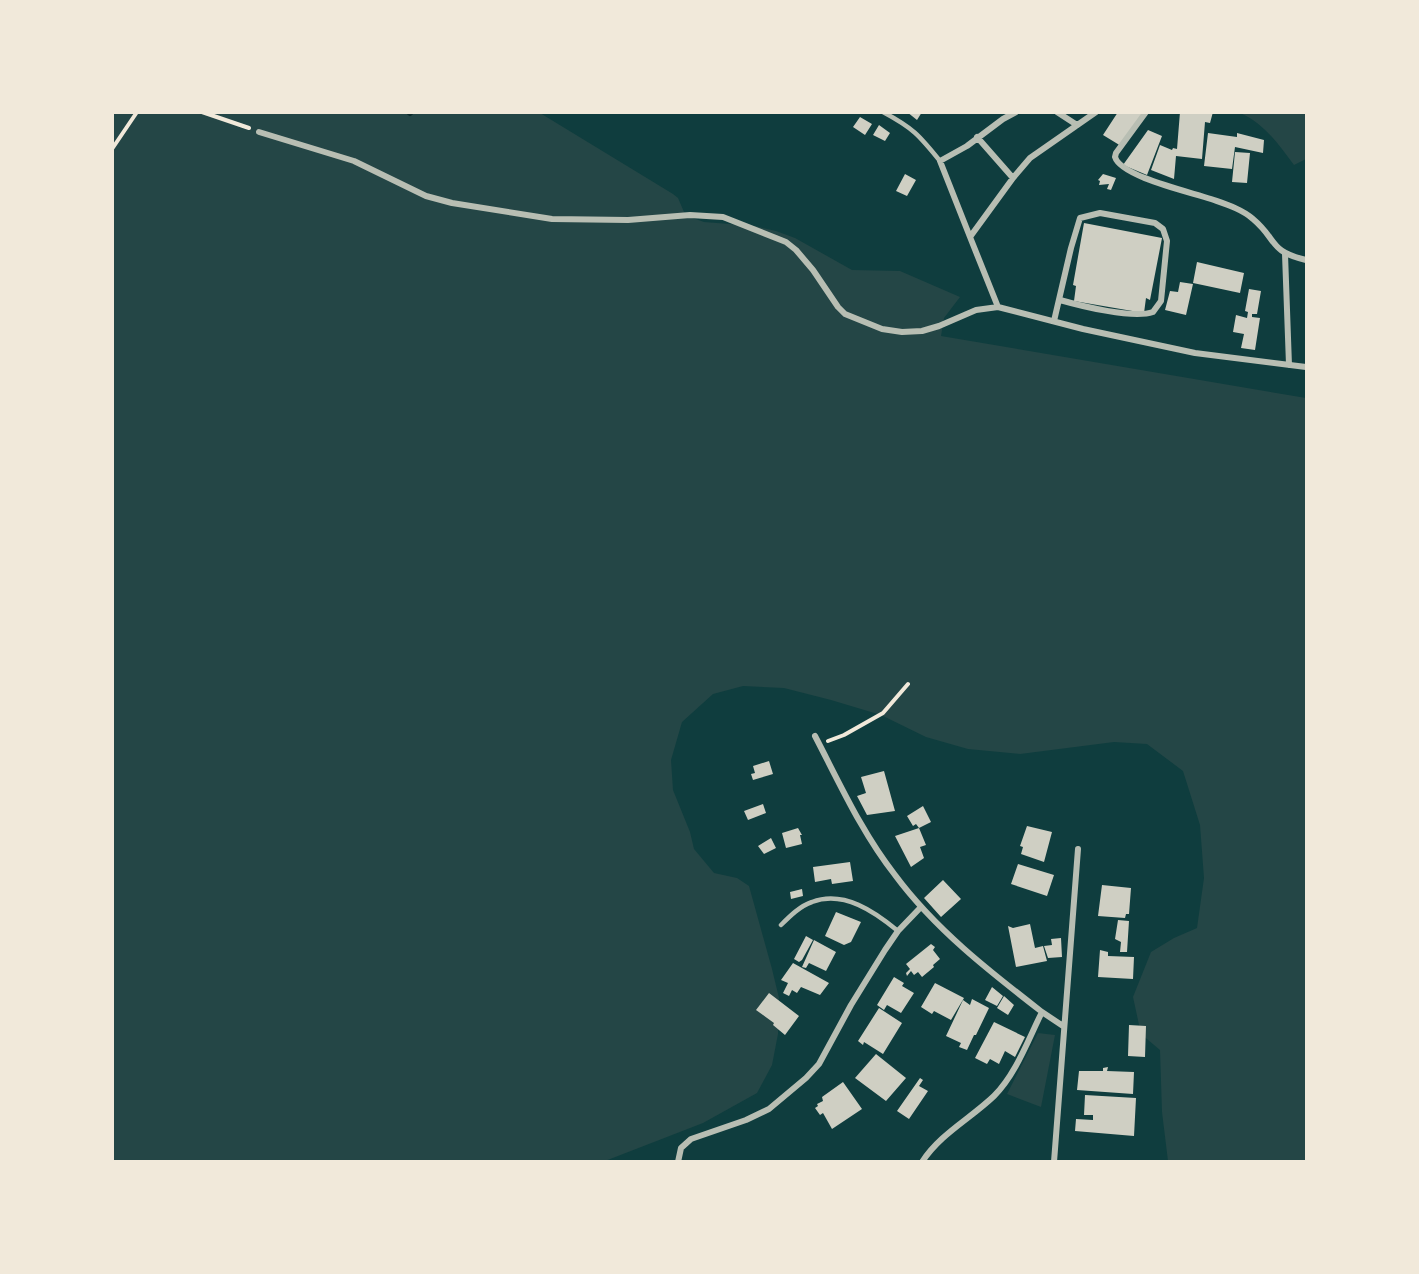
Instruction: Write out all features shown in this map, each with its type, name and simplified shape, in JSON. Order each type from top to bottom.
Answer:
[{"type":"street","points":[[998,307],[940,161],[1016,112]]},
{"type":"street","points":[[1057,112],[1077,125]]},
{"type":"street","points":[[970,237],[1030,158],[1096,112]]},
{"type":"street","points":[[1146,112],[1116,153],[1116,162],[1146,178],[1247,214],[1255,220],[1276,248],[1285,254],[1306,260]]},
{"type":"street","points":[[259,132],[354,161],[426,196],[452,203],[552,219],[628,220],[690,215],[723,217],[786,242],[813,270],[845,314],[882,329],[902,332],[922,331],[976,310],[998,307],[1195,353],[1306,367]]},
{"type":"street","points":[[977,138],[1013,178]]},
{"type":"street","points":[[1054,321],[1073,241],[1080,218],[1100,213],[1155,223],[1163,228],[1167,241],[1161,301],[1153,312],[1139,314],[1084,307],[1059,300]]},
{"type":"street","points":[[1285,254],[1289,364]]},
{"type":"street","points":[[815,736],[872,842],[895,876],[921,907],[986,968],[1041,1012],[1063,1026]]},
{"type":"street","points":[[1054,1161],[1078,849]]},
{"type":"street","points":[[678,1161],[681,1148],[691,1139],[746,1120],[769,1109],[806,1078],[819,1064],[885,950],[898,931],[921,907]]},
{"type":"street","points":[[922,1161],[939,1141],[994,1096],[1022,1054],[1041,1012]]},
{"type":"lane","points":[[883,112],[918,133],[940,161]]},
{"type":"lane","points":[[781,925],[797,910],[811,902],[829,898],[859,905],[898,931]]},
{"type":"path","points":[[112,149],[137,112]]},
{"type":"path","points":[[202,112],[259,132]]},
{"type":"path","points":[[819,744],[844,735],[883,713],[909,684]]},
{"type":"shaded area","points":[[113,113],[540,113],[673,194],[678,198],[684,212],[690,217],[704,222],[755,226],[776,231],[795,238],[852,270],[900,271],[960,297],[944,318],[941,336],[1306,398],[1306,1161],[1168,1161],[1162,1112],[1160,1050],[1141,1034],[1133,997],[1151,952],[1197,928],[1204,878],[1200,825],[1183,771],[1147,744],[1114,742],[1020,754],[968,749],[926,737],[881,715],[831,700],[784,688],[743,686],[713,694],[682,722],[671,760],[673,790],[690,832],[694,849],[714,873],[737,878],[749,886],[772,969],[779,998],[778,1034],[772,1065],[757,1093],[703,1123],[605,1161],[113,1162]]},
{"type":"shaded area","points":[[1240,113],[1306,113],[1306,159],[1294,165],[1264,129]]},
{"type":"shaded area","points":[[1038,1033],[1055,1035],[1041,1107],[1007,1094]]},
{"type":"building","points":[[907,112],[922,112],[917,120]]},
{"type":"building","points":[[1118,112],[1143,112],[1121,146],[1103,135]]},
{"type":"building","points":[[1180,112],[1213,112],[1210,123],[1205,122],[1202,159],[1176,156],[1174,179],[1151,170],[1160,145],[1172,150],[1177,149]]},
{"type":"building","points":[[860,117],[872,124],[865,135],[853,127]]},
{"type":"building","points":[[879,125],[890,133],[885,141],[873,135]]},
{"type":"building","points":[[1148,130],[1162,136],[1147,175],[1123,165]]},
{"type":"building","points":[[1208,133],[1237,137],[1237,133],[1264,140],[1263,153],[1235,147],[1232,169],[1204,166]]},
{"type":"building","points":[[1235,152],[1250,153],[1247,183],[1232,182]]},
{"type":"building","points":[[905,174],[916,180],[907,196],[896,191]]},
{"type":"building","points":[[1103,174],[1116,178],[1111,190],[1107,189],[1109,184],[1099,185],[1098,180]]},
{"type":"building","points":[[1084,223],[1162,238],[1150,300],[1146,298],[1144,313],[1074,301],[1076,286],[1073,285]]},
{"type":"building","points":[[1197,262],[1244,273],[1240,293],[1193,283]]},
{"type":"building","points":[[1180,282],[1193,284],[1186,315],[1165,310],[1170,291],[1178,292]]},
{"type":"building","points":[[1249,289],[1261,291],[1257,314],[1252,314],[1252,317],[1260,318],[1255,350],[1241,348],[1244,334],[1233,332],[1236,315],[1247,318],[1248,312],[1245,311]]},
{"type":"building","points":[[769,761],[773,774],[753,780],[751,774],[755,773],[753,766]]},
{"type":"building","points":[[884,771],[895,811],[867,815],[857,796],[866,793],[861,777]]},
{"type":"building","points":[[763,804],[766,813],[748,820],[744,811]]},
{"type":"building","points":[[923,806],[931,822],[919,828],[916,824],[913,826],[907,816]]},
{"type":"building","points":[[1027,826],[1052,832],[1044,862],[1021,854],[1023,847],[1020,846]]},
{"type":"building","points":[[798,828],[802,835],[800,835],[802,844],[786,848],[782,833]]},
{"type":"building","points":[[919,828],[926,845],[920,847],[924,858],[911,867],[895,836]]},
{"type":"building","points":[[771,838],[776,848],[764,854],[758,846]]},
{"type":"building","points":[[850,862],[853,881],[832,884],[831,879],[815,882],[813,867]]},
{"type":"building","points":[[1018,864],[1054,875],[1047,896],[1011,884]]},
{"type":"building","points":[[943,880],[961,899],[941,917],[924,898]]},
{"type":"building","points":[[1102,885],[1131,888],[1129,914],[1126,914],[1125,918],[1098,916]]},
{"type":"building","points":[[802,889],[803,896],[791,899],[790,892]]},
{"type":"building","points":[[836,912],[861,922],[851,942],[844,945],[825,936]]},
{"type":"building","points":[[1118,920],[1129,921],[1127,952],[1120,952],[1121,942],[1115,939]]},
{"type":"building","points":[[1030,924],[1035,948],[1043,946],[1047,961],[1016,967],[1008,926],[1013,928]]},
{"type":"building","points":[[806,936],[813,940],[799,962],[794,959]]},
{"type":"building","points":[[1061,938],[1062,957],[1048,958],[1044,946],[1052,945],[1051,939]]},
{"type":"building","points":[[814,940],[836,952],[826,971],[809,963],[806,968],[802,967]]},
{"type":"building","points":[[931,944],[935,947],[933,950],[940,959],[933,965],[934,967],[922,977],[918,972],[914,975],[911,971],[907,976],[906,973],[910,969],[906,964]]},
{"type":"building","points":[[1100,950],[1108,952],[1108,956],[1134,957],[1133,979],[1098,977]]},
{"type":"building","points":[[793,963],[829,983],[820,995],[801,987],[797,993],[792,990],[789,996],[783,993],[788,983],[781,980]]},
{"type":"building","points":[[894,977],[904,983],[902,986],[914,993],[901,1013],[887,1005],[884,1010],[877,1005]]},
{"type":"building","points":[[935,983],[964,998],[951,1020],[934,1011],[932,1014],[921,1007]]},
{"type":"building","points":[[992,987],[1003,996],[997,1006],[985,1000]]},
{"type":"building","points":[[769,993],[799,1016],[785,1035],[773,1025],[774,1023],[756,1010]]},
{"type":"building","points":[[1004,996],[1014,1005],[1008,1015],[997,1008]]},
{"type":"building","points":[[972,999],[989,1008],[967,1050],[959,1047],[961,1043],[946,1036],[963,1000],[970,1005]]},
{"type":"building","points":[[879,1008],[902,1023],[883,1054],[864,1042],[863,1045],[858,1041]]},
{"type":"building","points":[[994,1022],[1025,1037],[1015,1057],[1005,1051],[999,1064],[990,1059],[987,1064],[975,1058]]},
{"type":"building","points":[[1129,1025],[1146,1026],[1145,1057],[1128,1056]]},
{"type":"building","points":[[876,1054],[906,1078],[886,1101],[855,1078]]},
{"type":"building","points":[[1108,1067],[1107,1071],[1134,1072],[1133,1094],[1077,1090],[1079,1071],[1103,1071],[1103,1068]]},
{"type":"building","points":[[920,1078],[923,1080],[919,1086],[928,1091],[909,1119],[897,1111]]},
{"type":"building","points":[[843,1082],[862,1109],[832,1129],[823,1113],[820,1115],[815,1108],[823,1101],[822,1097]]},
{"type":"building","points":[[1085,1095],[1136,1098],[1134,1136],[1075,1131],[1076,1119],[1093,1120],[1093,1115],[1084,1115]]}]
